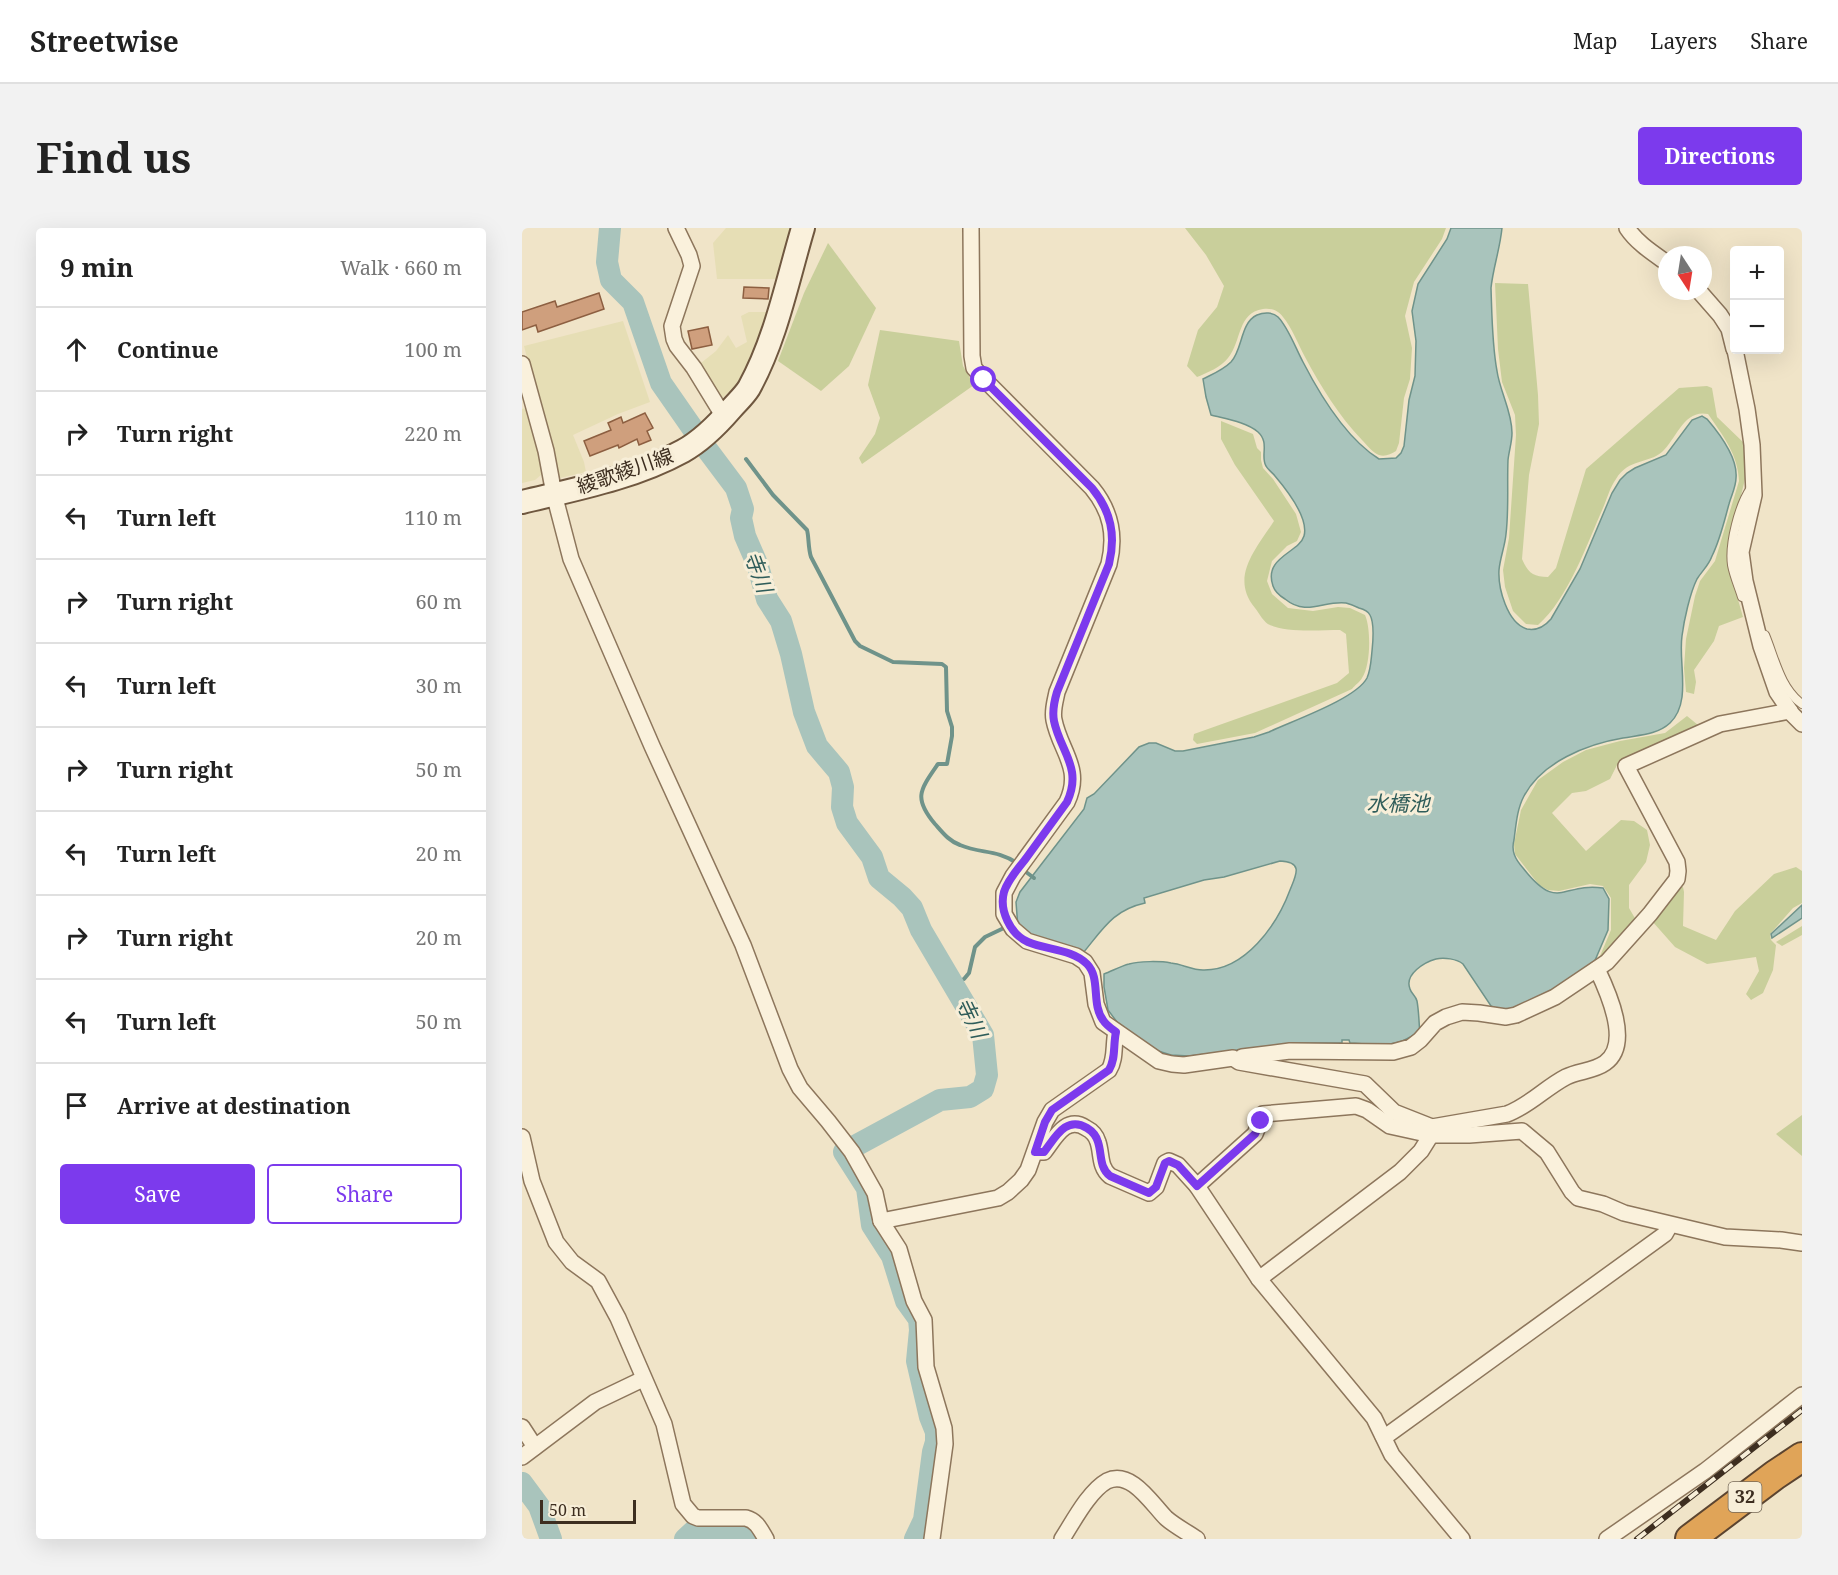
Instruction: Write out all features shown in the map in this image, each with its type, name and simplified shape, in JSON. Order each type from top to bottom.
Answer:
[{"type":"highway","name":"32","points":[[1690,1539],[1802,1457]]},
{"type":"highway","name":"32","points":[[1720,1539],[1750,1514],[1802,1479]]},
{"type":"main road","name":"綾歌綾川線","points":[[522,502],[648,468],[685,450],[724,417],[747,391],[761,363],[773,334],[803,228]]},
{"type":"street","points":[[676,228],[692,266],[672,326],[674,339],[724,417]]},
{"type":"street","points":[[971,228],[974,368],[1092,488],[1109,514],[1112,540],[1109,564],[1053,705],[1053,719],[1072,770],[1071,795],[1013,876],[1004,893],[1004,914],[1010,925],[1028,941],[1076,956],[1085,962],[1092,973],[1096,1004],[1103,1022],[1159,1061],[1184,1065],[1290,1051],[1393,1053],[1411,1047],[1435,1023],[1446,1017],[1462,1012],[1506,1017],[1516,1015],[1555,997],[1607,962],[1650,915],[1677,879],[1677,862],[1626,766],[1720,724],[1796,707]]},
{"type":"street","points":[[1628,228],[1646,249],[1658,257]]},
{"type":"street","points":[[1707,300],[1720,315],[1730,332]]},
{"type":"street","points":[[1736,354],[1752,445],[1754,495],[1742,552],[1745,581],[1761,646],[1777,692],[1796,707],[1802,724]]},
{"type":"street","points":[[522,364],[546,451],[554,494],[571,559],[652,746],[743,945],[790,1069],[800,1088],[849,1149],[875,1193],[881,1221],[898,1249],[914,1301],[924,1320],[926,1367],[944,1428],[945,1444],[932,1539]]},
{"type":"street","points":[[1233,1058],[1239,1062],[1365,1084],[1394,1112],[1432,1131],[1507,1114],[1518,1110],[1566,1077],[1604,1064],[1615,1050],[1617,1038],[1612,1004],[1597,969]]},
{"type":"street","points":[[881,1221],[998,1198],[1008,1192],[1028,1170],[1045,1122],[1052,1110],[1109,1070],[1114,1062],[1113,1045],[1116,1032]]},
{"type":"street","points":[[1197,1186],[1255,1134],[1263,1114],[1356,1106],[1390,1126],[1469,1135],[1522,1131],[1547,1152],[1578,1198],[1725,1238],[1802,1243]]},
{"type":"street","points":[[1035,1152],[1044,1152],[1063,1127],[1073,1123],[1082,1124],[1092,1131],[1098,1140],[1102,1165],[1110,1176],[1149,1193],[1156,1187],[1165,1163],[1169,1161],[1178,1165],[1197,1186],[1259,1279],[1374,1418],[1392,1455],[1462,1539]]},
{"type":"street","points":[[1259,1279],[1400,1172],[1421,1151],[1432,1131]]},
{"type":"street","points":[[522,1137],[532,1181],[556,1242],[572,1262],[598,1281],[618,1318],[664,1424],[683,1504],[693,1516],[698,1518],[753,1520],[766,1539]]},
{"type":"street","points":[[1383,1436],[1389,1434],[1665,1234],[1671,1225]]},
{"type":"street","points":[[522,1427],[528,1452],[595,1402],[644,1379]]},
{"type":"street","points":[[1607,1539],[1705,1471],[1802,1395]]},
{"type":"street","points":[[1062,1539],[1081,1509],[1096,1491],[1108,1481],[1118,1479],[1126,1480],[1136,1486],[1168,1519],[1197,1539]]},
{"type":"shaded area","points":[[726,228],[794,228],[778,279],[717,279],[713,243]]},
{"type":"shaded area","points":[[749,312],[767,312],[745,370],[734,387],[720,400],[701,363],[716,351],[728,335],[736,348],[747,342],[741,316]]},
{"type":"shaded area","points":[[623,321],[650,402],[573,435],[586,472],[560,478],[556,471],[524,346]]},
{"type":"shaded area","points":[[526,408],[539,451],[542,474],[535,480],[522,483],[522,409]]},
{"type":"green space","points":[[1185,228],[1446,228],[1442,239],[1414,282],[1405,316],[1412,348],[1410,379],[1404,398],[1396,451],[1381,456],[1370,449],[1354,431],[1324,390],[1286,321],[1274,310],[1263,309],[1249,316],[1228,358],[1218,367],[1197,377],[1187,366],[1198,330],[1217,307],[1224,286],[1206,255]]},
{"type":"green space","points":[[828,243],[876,308],[849,366],[821,391],[778,361],[804,293]]},
{"type":"green space","points":[[1495,283],[1528,284],[1539,424],[1529,475],[1522,559],[1526,568],[1532,573],[1548,577],[1556,568],[1586,469],[1679,388],[1707,386],[1712,388],[1717,417],[1745,444],[1746,475],[1728,549],[1728,565],[1743,617],[1719,626],[1714,641],[1694,670],[1696,682],[1694,694],[1686,692],[1684,668],[1686,639],[1700,581],[1715,561],[1739,481],[1733,454],[1708,414],[1700,414],[1687,420],[1657,456],[1633,464],[1621,472],[1612,486],[1583,554],[1559,601],[1538,625],[1526,624],[1513,611],[1505,587],[1503,570],[1509,538],[1516,435],[1515,415],[1502,382]]},
{"type":"green space","points":[[880,330],[959,341],[963,366],[974,385],[862,464],[859,458],[875,434],[880,418],[868,385]]},
{"type":"green space","points":[[1221,421],[1253,434],[1257,448],[1261,452],[1263,468],[1296,514],[1301,532],[1297,541],[1287,546],[1272,561],[1267,581],[1272,594],[1288,608],[1313,611],[1338,607],[1350,608],[1365,615],[1369,646],[1365,672],[1352,689],[1255,733],[1197,744],[1193,740],[1194,734],[1337,683],[1349,673],[1346,634],[1340,630],[1314,631],[1277,628],[1262,618],[1248,596],[1245,574],[1248,563],[1274,521],[1235,465],[1221,439]]},
{"type":"green space","points":[[1687,716],[1698,725],[1696,731],[1617,765],[1610,779],[1586,791],[1572,793],[1552,813],[1586,851],[1621,820],[1634,821],[1647,830],[1650,845],[1646,862],[1629,885],[1629,908],[1636,920],[1597,963],[1611,930],[1611,898],[1603,886],[1590,884],[1559,891],[1548,890],[1539,885],[1515,854],[1514,844],[1521,810],[1538,780],[1563,762],[1586,750],[1665,733]]},
{"type":"green space","points":[[1796,867],[1802,871],[1802,903],[1793,908],[1770,934],[1771,940],[1776,945],[1773,970],[1763,993],[1751,1000],[1746,994],[1759,971],[1756,957],[1707,964],[1675,947],[1652,921],[1676,889],[1683,887],[1683,926],[1716,940],[1735,911],[1774,874]]},
{"type":"green space","points":[[1802,926],[1802,935],[1782,946],[1776,942]]},
{"type":"green space","points":[[1802,1115],[1802,1156],[1776,1134]]},
{"type":"water","name":"水橋池","points":[[1451,228],[1502,228],[1491,288],[1492,330],[1497,371],[1510,417],[1512,440],[1508,460],[1507,525],[1499,577],[1505,604],[1514,620],[1527,629],[1537,629],[1551,619],[1580,569],[1612,493],[1620,480],[1635,468],[1666,455],[1692,420],[1702,416],[1707,419],[1727,446],[1736,470],[1735,485],[1717,544],[1709,562],[1697,579],[1688,607],[1681,647],[1683,682],[1681,704],[1677,714],[1665,727],[1654,732],[1609,741],[1567,756],[1542,773],[1524,796],[1520,806],[1513,848],[1518,861],[1535,882],[1553,893],[1589,887],[1603,888],[1609,899],[1608,930],[1593,965],[1555,992],[1504,1013],[1491,1006],[1460,962],[1443,958],[1426,963],[1413,974],[1409,984],[1417,1001],[1420,1035],[1416,1033],[1401,1041],[1384,1044],[1350,1043],[1349,1040],[1342,1040],[1342,1043],[1294,1043],[1189,1056],[1171,1055],[1155,1050],[1117,1022],[1108,1010],[1104,974],[1138,962],[1167,962],[1203,970],[1232,963],[1257,944],[1277,917],[1294,879],[1296,870],[1293,864],[1280,861],[1144,898],[1145,903],[1125,910],[1103,928],[1083,953],[1038,939],[1018,928],[1016,902],[1020,892],[1084,809],[1087,798],[1094,794],[1139,747],[1156,743],[1175,751],[1183,751],[1254,737],[1307,716],[1361,686],[1369,671],[1373,642],[1372,619],[1365,610],[1346,603],[1301,607],[1283,598],[1275,590],[1271,576],[1273,568],[1283,556],[1301,542],[1305,529],[1303,521],[1290,496],[1264,462],[1262,436],[1236,421],[1211,415],[1203,379],[1221,370],[1235,357],[1244,330],[1251,319],[1263,313],[1274,314],[1285,326],[1318,388],[1345,428],[1379,459],[1396,458],[1404,446],[1409,400],[1415,376],[1416,341],[1412,311],[1418,284],[1447,239]]},
{"type":"water","points":[[1802,905],[1802,918],[1772,938],[1771,934]]},
{"type":"building","points":[[744,287],[769,288],[768,299],[743,298]]},
{"type":"building","points":[[599,293],[604,309],[538,332],[536,325],[522,330],[522,312],[555,301],[557,307]]},
{"type":"building","points":[[708,327],[712,345],[692,349],[688,331]]},
{"type":"building","points":[[645,413],[653,428],[647,431],[651,440],[639,445],[637,439],[619,448],[618,445],[590,456],[584,441],[611,430],[608,423],[621,417],[623,423]]},
{"type":"waterway","name":"寺川","points":[[610,228],[607,262],[611,280],[633,302],[661,383],[693,429]]},
{"type":"waterway","name":"寺川","points":[[706,448],[736,488],[743,509],[741,518],[745,536],[758,566],[767,599],[781,621],[804,712],[817,746],[839,772],[843,787],[842,807],[847,823],[872,857],[879,878],[912,908],[921,930],[983,1035],[987,1075],[983,1089],[970,1097],[940,1100],[844,1152],[867,1188],[872,1225],[892,1256],[906,1301],[919,1319],[917,1361],[930,1417],[936,1432],[936,1442],[924,1520],[915,1539]]},
{"type":"waterway","points":[[746,459],[773,495],[807,530],[811,557],[855,641],[860,646],[893,662],[942,664],[946,667],[947,711],[952,736],[947,764],[938,764],[923,788],[924,807],[935,824],[956,843],[1002,856],[1017,863]]},
{"type":"waterway","points":[[1026,872],[1034,878]]},
{"type":"waterway","points":[[953,984],[964,979],[969,973],[975,947],[985,937],[1006,927]]},
{"type":"waterway","points":[[522,1483],[539,1506],[551,1539]]},
{"type":"waterway","points":[[685,1539],[697,1528],[750,1530],[755,1539]]},
{"type":"railway","points":[[1637,1539],[1802,1410]]},
{"type":"route","points":[[984,380],[1092,488],[1105,505],[1112,526],[1112,551],[1109,564],[1053,705],[1053,719],[1071,764],[1073,776],[1071,795],[1013,876],[1004,893],[1004,914],[1020,937],[1076,956],[1090,968],[1099,1013],[1103,1022],[1116,1032],[1113,1045],[1114,1062],[1109,1070],[1052,1110],[1045,1122],[1035,1152],[1044,1152],[1063,1127],[1073,1123],[1082,1124],[1092,1131],[1098,1140],[1102,1165],[1106,1172],[1110,1176],[1149,1193],[1156,1187],[1165,1163],[1169,1161],[1178,1165],[1197,1186],[1255,1134],[1261,1121]]}]
